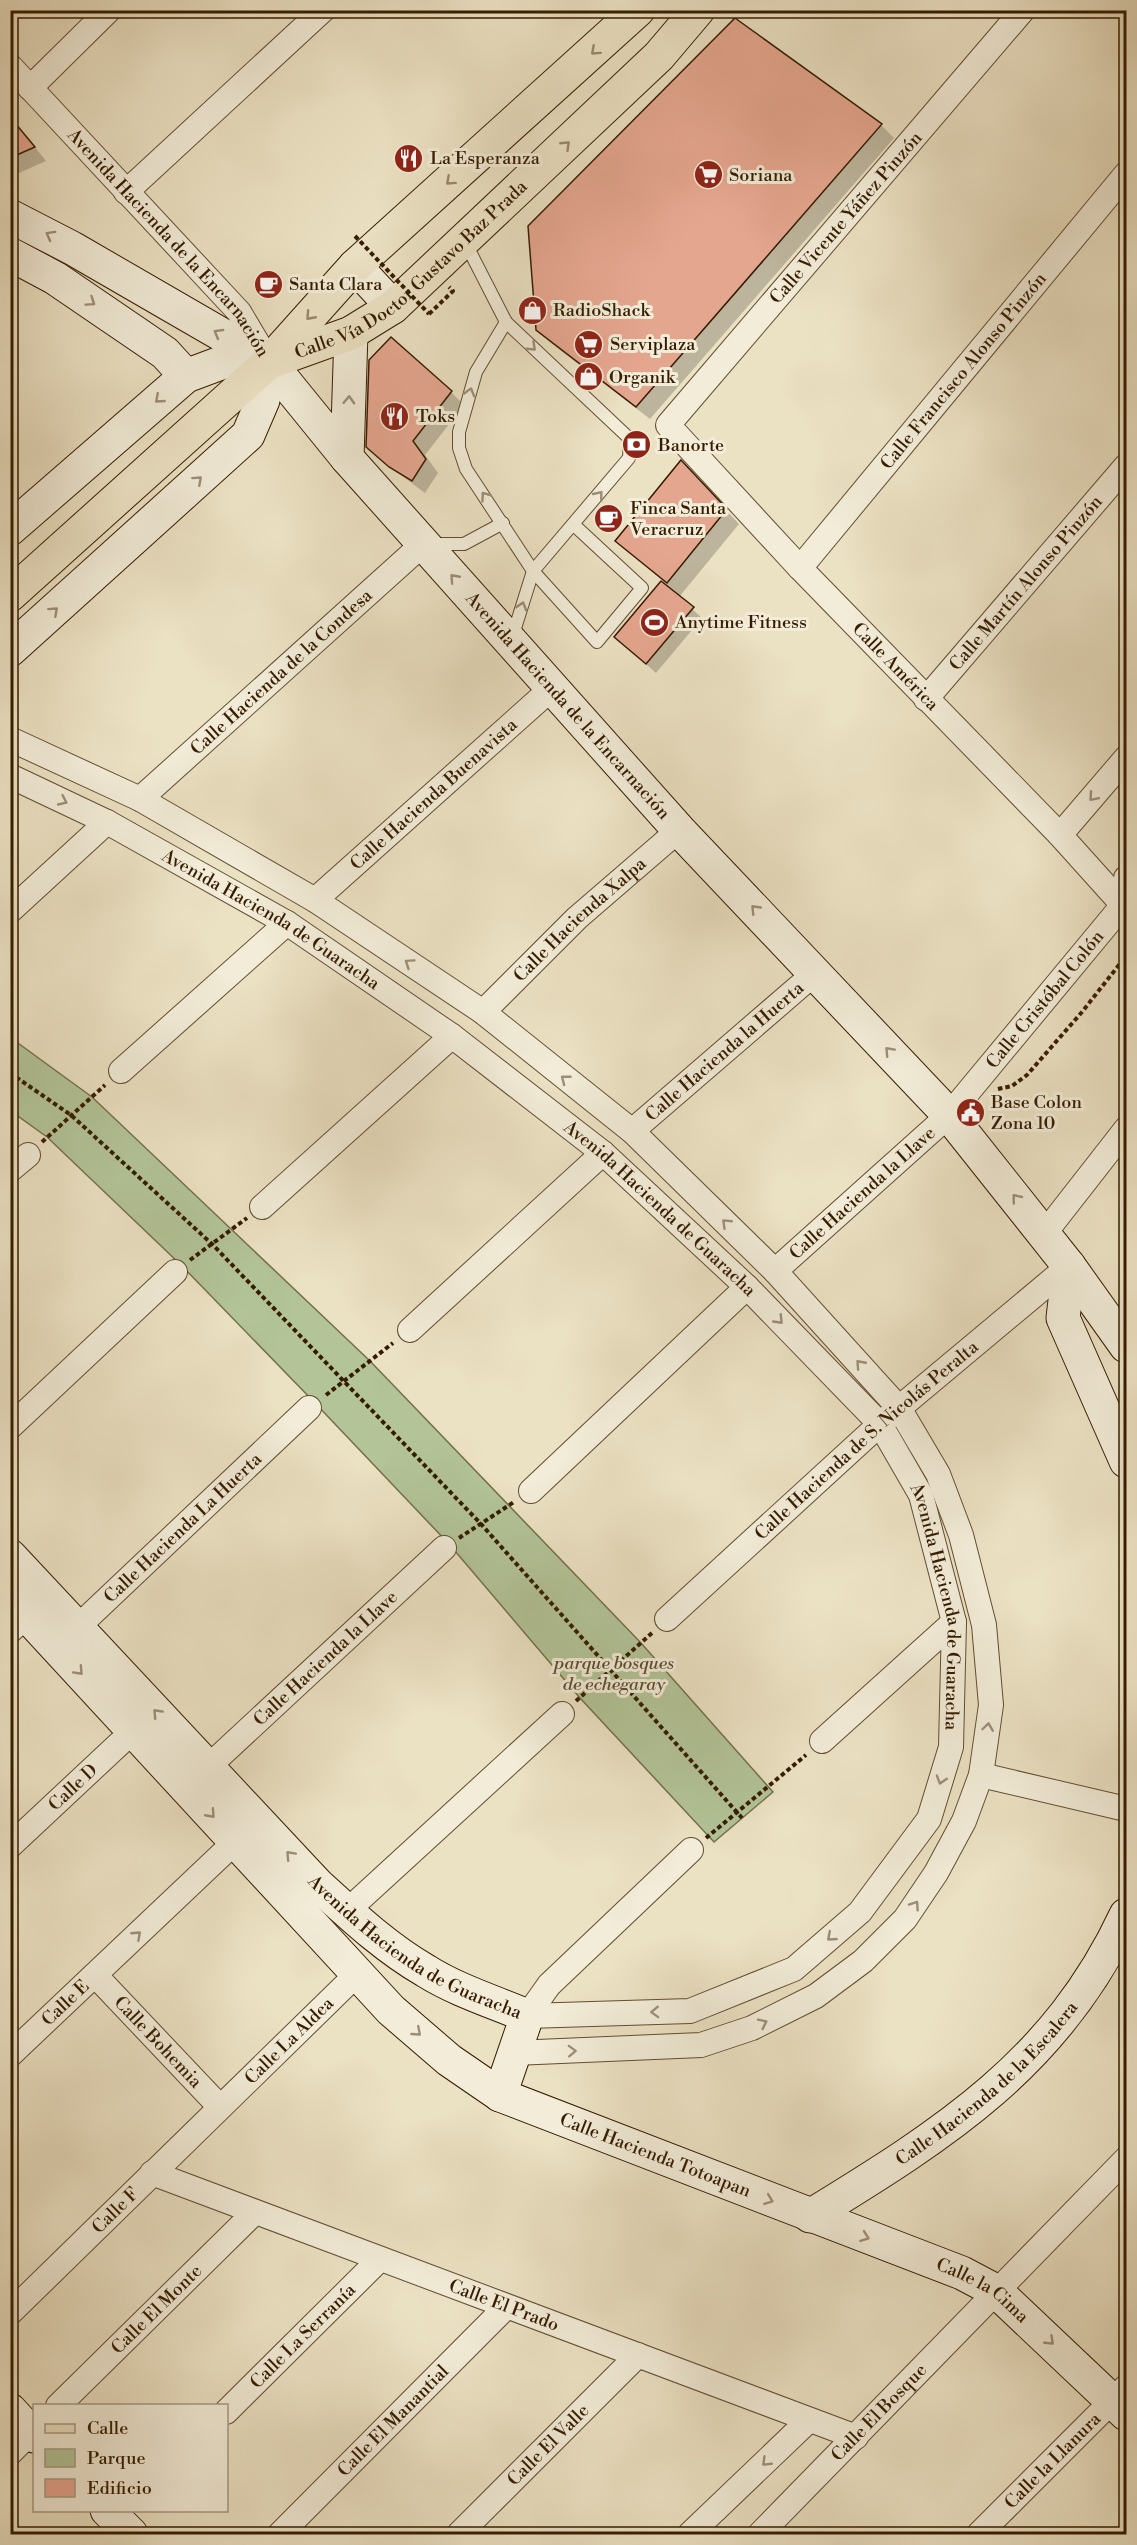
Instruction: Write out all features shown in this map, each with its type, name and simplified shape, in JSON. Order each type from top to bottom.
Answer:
[{"type":"main road","name":"Calle Vía Doctor Gustavo Baz Prada","points":[[10,596],[269,362],[356,250],[638,10]]},
{"type":"main road","name":"Calle Vía Doctor Gustavo Baz Prada","points":[[10,529],[186,376],[226,361],[269,362],[351,333],[393,307],[465,242],[659,56],[698,10]]},
{"type":"main road","points":[[10,216],[72,248],[269,362]]},
{"type":"main road","points":[[356,250],[393,307]]},
{"type":"main road","points":[[15,262],[55,278],[165,353],[186,376]]},
{"type":"main road","points":[[347,458],[351,333]]},
{"type":"main road","name":"Calle Vía Doctor Gustavo Baz Prada","points":[[10,650],[248,435],[263,400],[269,362]]},
{"type":"main road","name":"Avenida Hacienda de la Encarnación","points":[[269,362],[347,458],[680,830],[815,973],[958,1105],[1044,1234],[1126,1346]]},
{"type":"main road","points":[[1069,1266],[1063,1318],[1126,1461]]},
{"type":"main road","name":"Avenida Hacienda de Guaracha","points":[[10,1556],[134,1730],[236,1841],[307,1896],[347,1911],[383,1942],[427,1972],[527,2016]]},
{"type":"main road","name":"Avenida Hacienda de Guaracha","points":[[16,1614],[67,1637],[207,1767],[307,1896],[358,1973],[391,2010],[449,2060],[500,2095]]},
{"type":"main road","name":"Calle Hacienda de la Escalera","points":[[810,2216],[912,2153],[981,2102],[1023,2064],[1072,2007],[1113,1944],[1126,1915]]},
{"type":"main road","points":[[391,2010],[427,1972]]},
{"type":"main road","points":[[500,2095],[527,2016]]},
{"type":"main road","name":"Calle Hacienda Totoapan","points":[[500,2095],[810,2216]]},
{"type":"main road","name":"Calle la Cima","points":[[810,2216],[962,2273],[996,2291],[1122,2400]]},
{"type":"street","points":[[30,88],[109,10]]},
{"type":"street","points":[[126,192],[323,10]]},
{"type":"street","name":"Calle Vicente Yáñez Pinzón","points":[[668,425],[1023,10]]},
{"type":"street","name":"Avenida Hacienda de la Encarnación","points":[[10,66],[240,312],[269,362]]},
{"type":"street","name":"Calle Francisco Alonso Pinzón","points":[[800,568],[1126,174]]},
{"type":"street","name":"Calle América","points":[[668,425],[800,568],[1060,835],[1123,905]]},
{"type":"street","name":"Calle Martín Alonso Pinzón","points":[[926,699],[1126,466]]},
{"type":"street","name":"Calle Hacienda de la Condesa","points":[[140,799],[423,544]]},
{"type":"street","name":"Calle Hacienda Buenavista","points":[[315,900],[552,688]]},
{"type":"street","name":"Avenida Hacienda de Guaracha","points":[[10,739],[140,799],[315,900],[483,1012],[632,1131],[776,1271],[899,1408],[938,1474],[961,1535],[984,1625],[991,1705],[981,1775],[964,1821],[936,1873],[905,1919],[863,1961],[816,1996],[753,2028],[701,2046],[514,2053]]},
{"type":"street","points":[[1060,835],[1126,758]]},
{"type":"street","name":"Avenida Hacienda de Guaracha","points":[[10,776],[107,822],[287,923],[453,1036],[603,1153],[747,1287],[880,1424],[921,1495],[954,1622],[951,1747],[929,1819],[860,1912],[794,1969],[690,2011],[527,2016]]},
{"type":"street","points":[[10,911],[107,822]]},
{"type":"street","points":[[173,859],[190,828]]},
{"type":"street","name":"Calle Hacienda Xalpa","points":[[483,1012],[577,918],[680,830]]},
{"type":"street","points":[[1123,905],[1126,878]]},
{"type":"street","name":"Calle Cristóbal Colón","points":[[958,1105],[1123,905]]},
{"type":"street","points":[[121,1071],[287,923]]},
{"type":"street","name":"Calle Hacienda la Huerta","points":[[632,1131],[815,973]]},
{"type":"street","points":[[262,1207],[453,1036]]},
{"type":"street","points":[[485,1061],[502,1058],[512,1049],[512,1037]]},
{"type":"street","points":[[568,1126],[570,1111],[580,1101],[596,1102]]},
{"type":"street","name":"Calle Hacienda la Llave","points":[[776,1271],[958,1105]]},
{"type":"street","points":[[1044,1234],[1126,1129]]},
{"type":"street","points":[[410,1330],[603,1153]]},
{"type":"street","name":"Calle Hacienda de S. Nicolás Peralta","points":[[667,1619],[880,1424],[1069,1266]]},
{"type":"street","points":[[10,1427],[175,1272]]},
{"type":"street","points":[[531,1491],[747,1287]]},
{"type":"street","name":"Calle Hacienda La Huerta","points":[[67,1637],[309,1408]]},
{"type":"street","name":"Calle Hacienda la Llave","points":[[207,1767],[444,1548]]},
{"type":"street","points":[[822,1741],[954,1622]]},
{"type":"street","points":[[347,1911],[562,1714]]},
{"type":"street","name":"Calle D","points":[[10,1846],[134,1730]]},
{"type":"street","points":[[981,1775],[1126,1809]]},
{"type":"street","name":"Calle E","points":[[10,2055],[236,1841]]},
{"type":"street","points":[[527,2016],[549,1985],[691,1850]]},
{"type":"street","name":"Calle La Aldea","points":[[220,2107],[358,1973]]},
{"type":"street","name":"Calle Bohemia","points":[[95,1975],[220,2107]]},
{"type":"street","name":"Calle F","points":[[10,2313],[220,2107]]},
{"type":"street","points":[[996,2291],[1126,2159]]},
{"type":"street","name":"Calle El Prado","points":[[152,2173],[808,2421],[856,2437]]},
{"type":"street","name":"Calle El Monte","points":[[60,2404],[255,2212]]},
{"type":"street","name":"Calle La Serranía","points":[[228,2410],[380,2259]]},
{"type":"street","name":"Calle El Bosque","points":[[760,2535],[996,2291]]},
{"type":"street","name":"Calle El Manantial","points":[[280,2535],[506,2307]]},
{"type":"street","name":"Calle El Valle","points":[[459,2535],[638,2355]]},
{"type":"street","name":"Calle la Llanura","points":[[979,2535],[1122,2400]]},
{"type":"street","points":[[690,2535],[808,2421]]},
{"type":"lane","points":[[465,242],[506,322],[630,439],[629,458],[574,525],[532,571],[511,642]]},
{"type":"lane","points":[[506,322],[476,372],[459,440],[466,469],[532,571],[597,642],[642,588],[574,525]]},
{"type":"lane","points":[[423,544],[464,544],[503,523]]},
{"type":"path","points":[[356,250],[429,314],[453,291]]},
{"type":"path","points":[[958,1105],[1012,1086],[1027,1075],[1082,1012],[1126,956]]},
{"type":"path","points":[[19,1163],[121,1071]]},
{"type":"path","points":[[10,1073],[71,1115],[212,1244],[481,1524],[742,1818]]},
{"type":"path","points":[[175,1272],[262,1207]]},
{"type":"path","points":[[309,1408],[410,1330]]},
{"type":"path","points":[[444,1548],[531,1491]]},
{"type":"path","points":[[562,1714],[667,1619]]},
{"type":"path","points":[[691,1850],[822,1741]]},
{"type":"green space","name":"parque bosques de echegaray","points":[[11,1038],[92,1097],[370,1361],[641,1643],[773,1792],[714,1842],[580,1698],[449,1544],[315,1403],[182,1266],[47,1137],[11,1111]]},
{"type":"building","name":"Soriana","points":[[735,18],[882,124],[636,407],[536,330],[528,226]]},
{"type":"building","points":[[10,117],[35,147],[10,158]]},
{"type":"building","name":"Toks","points":[[391,337],[452,391],[413,441],[426,459],[412,481],[389,467],[366,447],[369,360]]},
{"type":"building","points":[[681,460],[727,509],[667,583],[615,541]]},
{"type":"building","name":"Anytime Fitness","points":[[661,581],[694,607],[646,664],[614,637]]},
{"type":"place","name":"La Esperanza","points":[[409,158]]},
{"type":"place","name":"Soriana","points":[[708,175]]},
{"type":"place","name":"Santa Clara","points":[[268,284]]},
{"type":"place","name":"RadioShack","points":[[532,310]]},
{"type":"place","name":"Serviplaza","points":[[589,344]]},
{"type":"place","name":"Organik","points":[[588,377]]},
{"type":"place","name":"Toks","points":[[395,416]]},
{"type":"place","name":"Banorte","points":[[637,445]]},
{"type":"place","name":"Finca Santa Veracruz","points":[[609,518]]},
{"type":"place","name":"Anytime Fitness","points":[[654,622]]},
{"type":"place","name":"Base Colon Zona 10","points":[[970,1112]]}]
